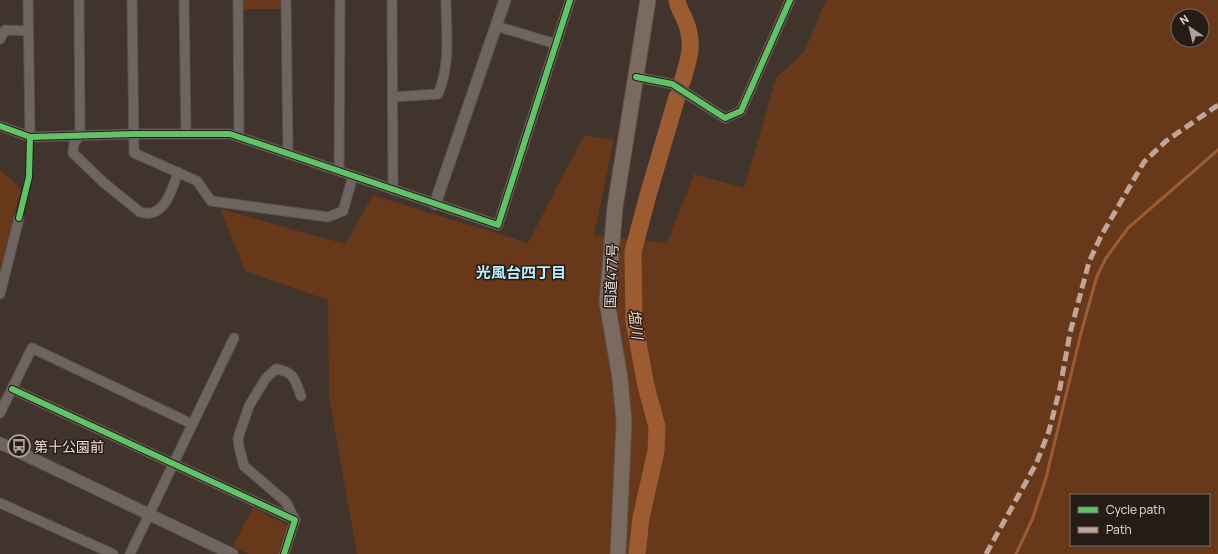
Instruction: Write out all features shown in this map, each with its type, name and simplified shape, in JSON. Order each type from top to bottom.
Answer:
[{"type":"highway","name":"国道477号","points":[[618,554],[624,422],[620,378],[607,302],[615,208],[648,0]]},
{"type":"street","points":[[28,0],[30,137]]},
{"type":"street","points":[[79,0],[80,135],[74,143],[73,153],[103,182],[140,212],[146,214],[159,210],[164,205],[178,172]]},
{"type":"street","points":[[132,0],[134,153],[197,181],[211,201],[328,217],[343,211],[353,176]]},
{"type":"street","points":[[184,0],[186,134]]},
{"type":"street","points":[[238,0],[239,138]]},
{"type":"street","points":[[286,0],[288,154]]},
{"type":"street","points":[[339,171],[340,0]]},
{"type":"street","points":[[392,0],[393,190]]},
{"type":"street","points":[[393,97],[438,94],[444,80],[446,67],[446,0]]},
{"type":"street","points":[[435,204],[504,0]]},
{"type":"street","points":[[0,126],[30,137],[134,134],[230,134],[498,225],[570,0]]},
{"type":"street","points":[[636,77],[672,84],[725,118],[741,111],[790,0]]},
{"type":"street","points":[[496,26],[556,44]]},
{"type":"street","points":[[0,39],[5,30],[28,31]]},
{"type":"street","points":[[0,294],[19,218]]},
{"type":"street","points":[[130,554],[172,464],[234,338]]},
{"type":"street","points":[[0,413],[32,348],[192,424]]},
{"type":"street","points":[[284,554],[295,520],[286,502],[244,466],[238,438],[249,406],[266,378],[276,369],[287,371],[295,378],[301,396]]},
{"type":"street","points":[[12,389],[295,520]]},
{"type":"street","points":[[0,442],[232,554]]},
{"type":"street","points":[[0,503],[113,554]]},
{"type":"shaded area","points":[[243,0],[283,0],[284,6],[281,9],[243,9]]},
{"type":"shaded area","points":[[826,0],[1218,0],[1218,554],[357,554],[329,397],[328,300],[245,271],[220,209],[345,244],[373,195],[528,243],[584,135],[614,140],[594,235],[667,243],[694,174],[744,188],[776,78],[804,52]]},
{"type":"shaded area","points":[[0,170],[21,189],[0,270]]},
{"type":"shaded area","points":[[253,508],[285,524],[288,531],[278,554],[248,554],[233,546]]},
{"type":"waterway","name":"塩川","points":[[677,0],[690,37],[689,59],[682,82]]},
{"type":"waterway","name":"塩川","points":[[637,554],[641,518],[656,451],[657,427],[646,386],[634,321],[633,252],[677,97]]},
{"type":"waterway","points":[[1016,554],[1032,520],[1046,478],[1081,333],[1097,276],[1106,258],[1128,228],[1218,150]]},
{"type":"marked path","points":[[986,554],[1036,464],[1049,431],[1060,388],[1070,333],[1089,262],[1101,236],[1144,162],[1166,141],[1218,105]]},
{"type":"cycle path","points":[[0,126],[30,137],[134,134],[230,134],[498,225],[570,0]]},
{"type":"cycle path","points":[[636,77],[672,84],[725,118],[741,111],[790,0]]},
{"type":"cycle path","points":[[19,218],[29,177],[30,137]]},
{"type":"cycle path","points":[[12,389],[295,520],[284,554]]},
{"type":"place","name":"第十公園前","points":[[19,446]]},
{"type":"district","name":"光風台四丁目","points":[[521,272]]}]
